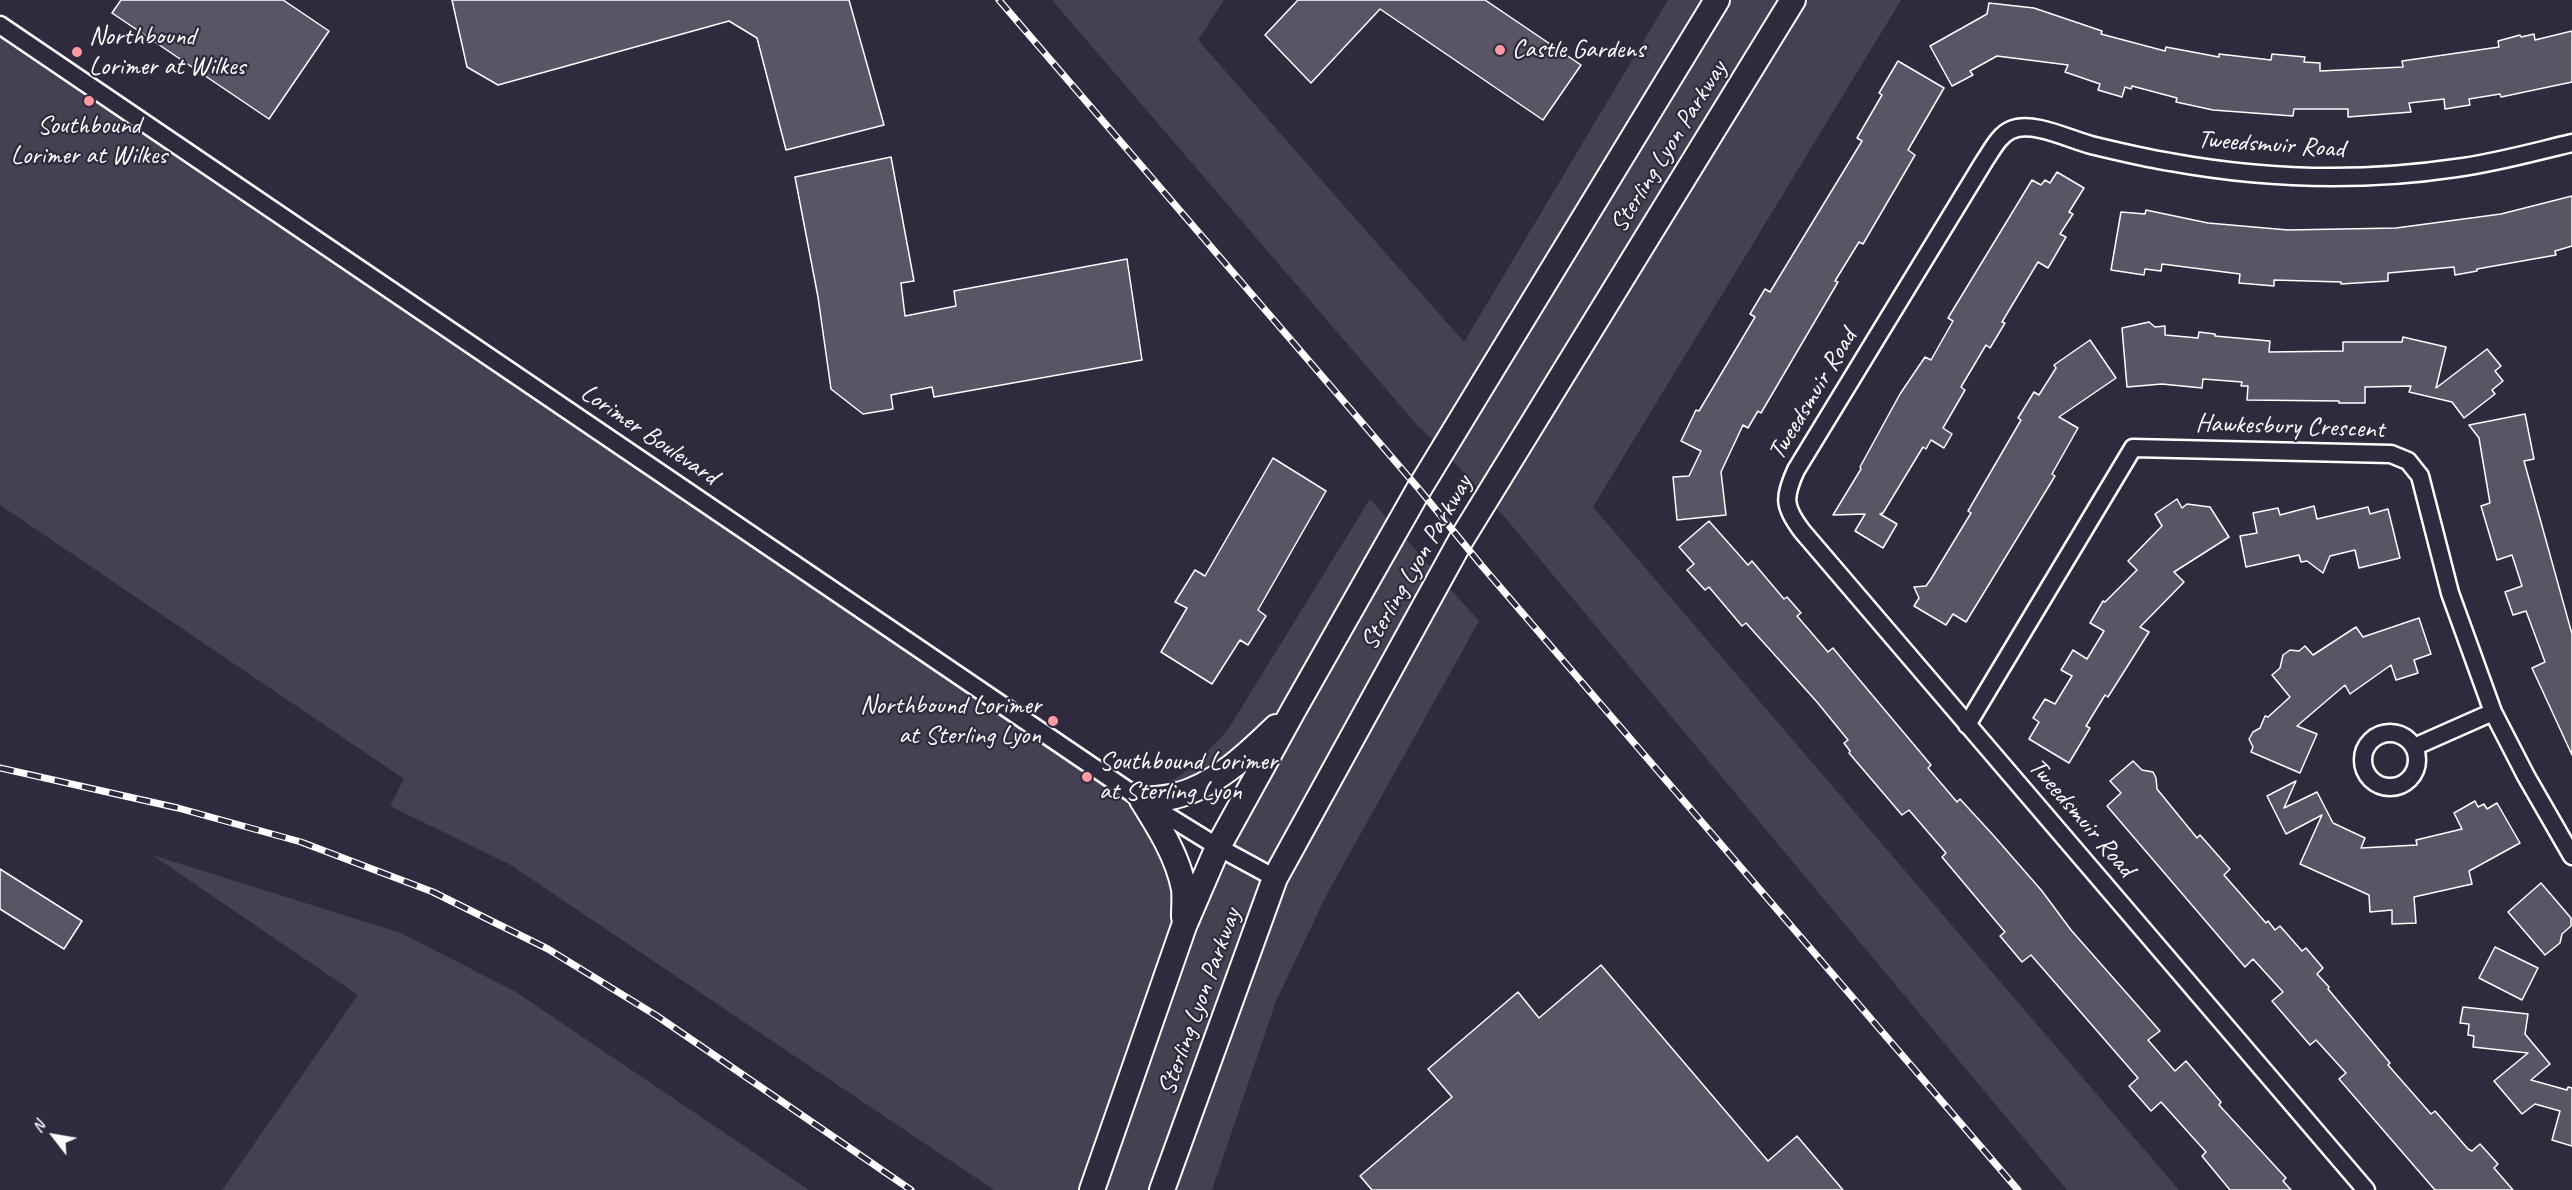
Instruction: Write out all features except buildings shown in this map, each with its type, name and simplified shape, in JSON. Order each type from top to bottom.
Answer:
[{"type":"main road","name":"Sterling Lyon Parkway","points":[[1092,1190],[1184,926],[1218,847],[1419,489],[1717,0]]},
{"type":"main road","name":"Sterling Lyon Parkway","points":[[1162,1190],[1275,878],[1461,540],[1793,0]]},
{"type":"main road","points":[[1184,926],[1184,889],[1163,834],[1142,800],[1174,797],[1205,785],[1250,752],[1293,711]]},
{"type":"street","name":"Lorimer Boulevard","points":[[0,25],[1142,800],[1218,847],[1275,878]]},
{"type":"street","name":"Tweedsmuir Road","points":[[2366,1190],[1802,531],[1791,517],[1786,503],[1789,486],[1985,160],[1997,142],[2009,130],[2019,127],[2042,130],[2091,146],[2148,158],[2206,169],[2280,176],[2357,176],[2456,168],[2572,143]]},
{"type":"street","name":"Hawkesbury Crescent","points":[[1967,725],[2133,448],[2391,454],[2408,461],[2420,476],[2450,593],[2493,712],[2536,795],[2572,856]]},
{"type":"street","points":[[2414,747],[2493,712]]},
{"type":"shaded area","points":[[1052,0],[1224,0],[1198,40],[1464,342],[1668,0],[1901,0],[1593,507],[2179,1190],[2067,1190],[1508,521],[1417,425]]},
{"type":"shaded area","points":[[0,25],[1142,800],[1191,768],[1227,731],[1370,499],[1479,621],[1326,896],[1276,1001],[1212,1190],[994,1190],[509,864],[390,806],[404,779],[0,505]],"holes":[[[1291,713],[1184,923],[1163,834],[1174,797]]]},
{"type":"shaded area","points":[[152,855],[401,933],[516,992],[809,1190],[222,1190],[358,995]]},
{"type":"railway","points":[[999,0],[2018,1190]]},
{"type":"railway","points":[[0,768],[178,808],[301,842],[433,892],[548,949],[657,1016],[911,1190]]},
{"type":"place","name":"Castle Gardens","points":[[1500,50]]},
{"type":"place","name":"Northbound Lorimer at Wilkes","points":[[77,52]]},
{"type":"place","name":"Southbound Lorimer at Wilkes","points":[[89,101]]},
{"type":"place","name":"Northbound Lorimer at Sterling Lyon","points":[[1053,721]]},
{"type":"place","name":"Southbound Lorimer at Sterling Lyon","points":[[1087,777]]}]
